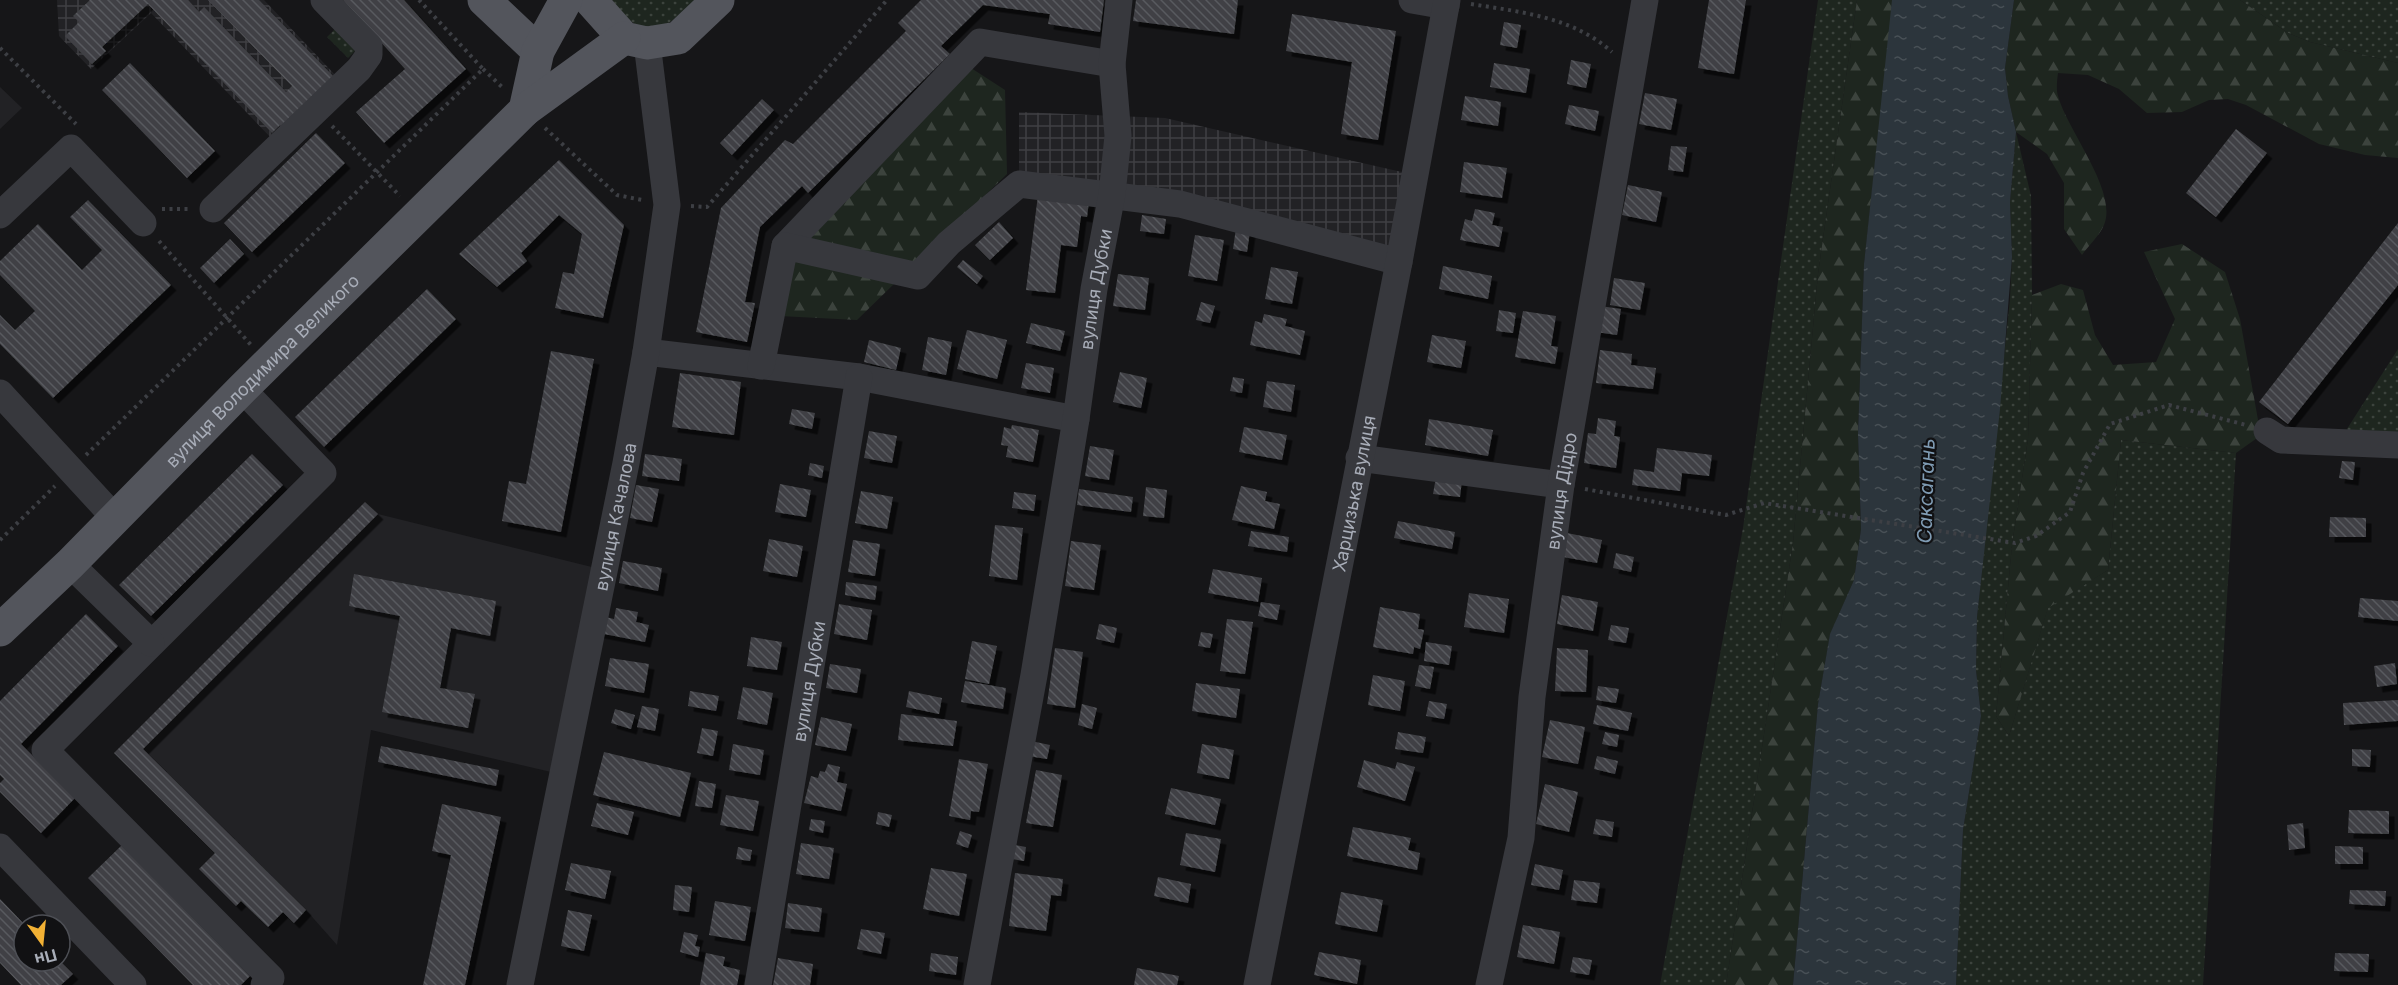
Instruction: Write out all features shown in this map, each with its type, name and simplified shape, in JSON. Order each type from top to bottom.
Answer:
[{"type":"main road","points":[[484,0],[538,51]]},
{"type":"main road","points":[[525,110],[538,51],[566,0]]},
{"type":"main road","points":[[590,0],[636,40],[678,38],[718,0]]},
{"type":"main road","name":"вулиця Володимира Великого","points":[[0,630],[70,564],[268,363],[525,110],[636,40]]},
{"type":"street","points":[[213,209],[359,69],[369,55],[369,46],[324,0]]},
{"type":"street","name":"вулиця Дубки","points":[[978,985],[1034,675],[1076,419],[1094,289],[1112,194],[1118,136],[1112,64],[1119,0]]},
{"type":"street","points":[[1412,0],[1447,3]]},
{"type":"street","name":"вулиця Дідро","points":[[1489,985],[1521,838],[1532,697],[1561,485],[1645,0]]},
{"type":"street","name":"Харцизька вулиця","points":[[1257,985],[1399,262],[1447,3]]},
{"type":"street","name":"вулиця Качалова","points":[[520,985],[564,775],[646,352],[667,205],[636,40]]},
{"type":"street","points":[[760,366],[785,246],[980,42],[1112,64]]},
{"type":"street","points":[[0,215],[71,148],[152,216]]},
{"type":"street","points":[[785,246],[918,276],[950,243],[1019,184],[1180,204],[1399,262]]},
{"type":"street","points":[[646,352],[859,377],[1076,419]]},
{"type":"street","name":"вулиця Дубки","points":[[758,985],[859,377]]},
{"type":"street","points":[[242,389],[323,473],[45,750],[271,978],[264,985]]},
{"type":"street","points":[[0,393],[115,518]]},
{"type":"street","points":[[2266,431],[2281,440],[2398,445]]},
{"type":"street","points":[[1359,458],[1561,485]]},
{"type":"street","points":[[70,564],[151,643]]},
{"type":"street","points":[[0,847],[133,985]]},
{"type":"path","points":[[419,0],[483,69],[617,195],[667,205],[707,207],[887,0]]},
{"type":"path","points":[[1447,3],[1533,14],[1568,24],[1603,44],[1632,71]]},
{"type":"path","points":[[0,540],[483,69]]},
{"type":"path","points":[[316,109],[419,215]]},
{"type":"path","points":[[213,209],[152,216],[226,319],[268,363]]},
{"type":"path","points":[[1561,485],[1726,515],[1764,503],[2015,543],[2036,536],[2070,512],[2083,473],[2110,424],[2169,405],[2266,431]]},
{"type":"shaded area","points":[[57,0],[264,0],[339,79],[274,141],[151,13],[91,69],[59,36]]},
{"type":"shaded area","points":[[0,87],[22,108],[0,129]]},
{"type":"shaded area","points":[[1019,112],[1165,118],[1415,175],[1399,262],[1019,184]]},
{"type":"shaded area","points":[[378,514],[604,570],[564,775],[371,730],[337,945],[306,910],[143,749]]},
{"type":"green space","points":[[612,0],[696,0],[668,23],[653,28],[632,22]]},
{"type":"green space","points":[[1818,0],[1857,0],[1818,274],[1793,543],[1726,985],[1660,985],[1743,528]]},
{"type":"green space","points":[[1857,0],[1893,0],[1864,264],[1858,434],[1861,529],[1854,580],[1830,635],[1818,704],[1793,985],[1726,985],[1793,543],[1818,274]]},
{"type":"green space","points":[[2014,0],[2240,0],[2288,33],[2310,42],[2398,63],[2398,158],[2365,155],[2319,144],[2246,105],[2228,99],[2209,100],[2182,112],[2147,113],[2119,89],[2088,75],[2058,73],[2058,96],[2098,179],[2106,211],[2102,229],[2082,255],[2064,229],[2064,183],[2047,154],[2016,132],[2005,68]]},
{"type":"green space","points":[[2240,0],[2398,0],[2398,63],[2310,42],[2288,33]]},
{"type":"green space","points":[[337,27],[358,48],[348,58],[327,37]]},
{"type":"green space","points":[[971,68],[1005,90],[1007,174],[857,320],[780,316],[800,246]]},
{"type":"green space","points":[[2016,132],[2031,196],[2032,295],[2028,439],[2012,545],[1996,716],[2009,736],[2048,607],[2108,570],[2121,440],[2236,453],[2203,985],[1956,985],[1963,830],[1981,716],[1976,670],[1977,617],[2010,299],[2012,257],[2010,202]]},
{"type":"green space","points":[[2182,244],[2225,272],[2240,319],[2258,420],[2267,431],[2236,453],[2121,440],[2108,570],[2048,608],[2009,736],[1996,716],[2012,545],[2028,439],[2032,295],[2061,284],[2083,290],[2095,335],[2113,365],[2156,362],[2175,319],[2144,252]]},
{"type":"green space","points":[[2398,349],[2398,445],[2338,443]]},
{"type":"water","name":"Саксагань","points":[[1892,0],[2014,0],[2005,68],[2016,132],[2010,202],[2012,257],[2000,409],[1977,617],[1976,670],[1981,716],[1963,830],[1956,985],[1793,985],[1818,704],[1830,634],[1854,580],[1861,529],[1858,434],[1864,264]]},
{"type":"building","points":[[90,0],[188,0],[199,12],[204,7],[286,92],[292,86],[208,0],[259,0],[336,79],[284,129],[280,125],[272,133],[148,4],[102,47],[106,51],[92,64],[65,36],[79,22],[73,16]]},
{"type":"building","points":[[343,0],[404,0],[466,69],[384,143],[356,112],[405,69]]},
{"type":"building","points":[[921,0],[1104,0],[1100,32],[1048,24],[1050,14],[983,5],[941,46],[950,54],[808,193],[802,186],[760,227],[745,302],[755,303],[747,342],[696,332],[721,208],[785,140],[793,144],[906,31],[898,23]]},
{"type":"building","points":[[1136,0],[1238,0],[1234,34],[1133,21]]},
{"type":"building","points":[[1709,0],[1746,0],[1734,74],[1698,68]]},
{"type":"building","points":[[1292,14],[1396,31],[1378,140],[1341,134],[1352,62],[1286,51]]},
{"type":"building","points":[[1504,22],[1521,25],[1517,48],[1500,45]]},
{"type":"building","points":[[1571,60],[1591,64],[1586,88],[1567,84]]},
{"type":"building","points":[[130,63],[215,151],[187,178],[102,90]]},
{"type":"building","points":[[1494,63],[1530,69],[1526,93],[1490,87]]},
{"type":"building","points":[[1645,93],[1677,99],[1671,130],[1639,124]]},
{"type":"building","points":[[1465,96],[1501,102],[1498,126],[1461,120]]},
{"type":"building","points":[[762,99],[774,110],[732,155],[720,143]]},
{"type":"building","points":[[1569,105],[1599,111],[1595,131],[1565,124]]},
{"type":"building","points":[[2236,129],[2267,153],[2216,217],[2186,193]]},
{"type":"building","points":[[316,133],[345,163],[252,252],[224,223]]},
{"type":"building","points":[[1671,146],[1687,147],[1683,172],[1668,170]]},
{"type":"building","points":[[559,160],[624,225],[603,318],[555,308],[563,272],[574,274],[582,234],[559,215],[521,253],[527,261],[497,287],[459,254]]},
{"type":"building","points":[[1464,162],[1507,168],[1502,198],[1460,192]]},
{"type":"building","points":[[1628,185],[1662,192],[1656,222],[1622,215]]},
{"type":"building","points":[[1038,195],[1089,201],[1087,217],[1081,216],[1077,247],[1061,245],[1055,293],[1026,290]]},
{"type":"building","points":[[88,200],[171,285],[53,398],[0,344],[0,315],[15,330],[35,311],[0,275],[0,261],[38,224],[82,270],[102,250],[70,217]]},
{"type":"building","points":[[1475,209],[1495,213],[1492,225],[1503,227],[1499,247],[1460,240],[1465,219],[1472,221]]},
{"type":"building","points":[[1142,215],[1166,219],[1164,234],[1140,231]]},
{"type":"building","points":[[999,222],[1013,238],[990,260],[975,245]]},
{"type":"building","points":[[2398,223],[2398,285],[2288,424],[2259,402]]},
{"type":"building","points":[[1236,228],[1250,231],[1247,252],[1233,249]]},
{"type":"building","points":[[1195,235],[1224,240],[1217,281],[1188,276]]},
{"type":"building","points":[[230,239],[244,254],[214,283],[200,268]]},
{"type":"building","points":[[963,260],[983,276],[977,284],[957,267]]},
{"type":"building","points":[[1443,266],[1492,276],[1488,299],[1439,289]]},
{"type":"building","points":[[1271,267],[1298,272],[1292,304],[1265,299]]},
{"type":"building","points":[[1118,274],[1149,278],[1145,310],[1113,306]]},
{"type":"building","points":[[1614,278],[1645,283],[1640,310],[1610,305]]},
{"type":"building","points":[[427,289],[456,319],[324,447],[295,417]]},
{"type":"building","points":[[1201,302],[1215,306],[1210,323],[1196,320]]},
{"type":"building","points":[[1593,305],[1621,309],[1617,335],[1589,331]]},
{"type":"building","points":[[1499,310],[1516,313],[1513,333],[1496,331]]},
{"type":"building","points":[[1523,311],[1556,316],[1551,346],[1558,347],[1555,364],[1515,357]]},
{"type":"building","points":[[1264,314],[1287,319],[1285,326],[1305,331],[1300,355],[1250,345],[1255,321],[1262,323]]},
{"type":"building","points":[[1031,323],[1065,331],[1060,351],[1026,343]]},
{"type":"building","points":[[967,330],[1007,340],[997,379],[957,369]]},
{"type":"building","points":[[1432,335],[1466,341],[1461,368],[1427,362]]},
{"type":"building","points":[[928,337],[952,342],[946,375],[922,370]]},
{"type":"building","points":[[869,340],[901,348],[896,370],[864,362]]},
{"type":"building","points":[[1600,350],[1632,354],[1631,365],[1656,368],[1653,389],[1596,383]]},
{"type":"building","points":[[551,351],[594,359],[561,532],[502,521],[509,481],[526,484]]},
{"type":"building","points":[[1026,363],[1054,368],[1050,393],[1021,388]]},
{"type":"building","points":[[1120,372],[1147,378],[1141,408],[1113,402]]},
{"type":"building","points":[[680,373],[741,382],[734,435],[672,427]]},
{"type":"building","points":[[1233,377],[1244,379],[1242,393],[1230,391]]},
{"type":"building","points":[[1267,381],[1295,385],[1291,412],[1263,407]]},
{"type":"building","points":[[792,409],[815,413],[812,429],[789,424]]},
{"type":"building","points":[[1598,418],[1616,421],[1614,436],[1620,437],[1616,468],[1584,463],[1588,433],[1596,434]]},
{"type":"building","points":[[1429,419],[1493,430],[1488,456],[1425,445]]},
{"type":"building","points":[[1012,425],[1039,430],[1033,462],[1006,457],[1008,446],[1001,445],[1004,427],[1011,429]]},
{"type":"building","points":[[1244,427],[1287,435],[1282,460],[1239,452]]},
{"type":"building","points":[[869,431],[897,436],[892,463],[864,458]]},
{"type":"building","points":[[1090,446],[1114,450],[1109,480],[1085,476]]},
{"type":"building","points":[[1657,448],[1712,455],[1709,476],[1682,473],[1680,491],[1632,485],[1634,469],[1654,472]]},
{"type":"building","points":[[252,454],[283,485],[151,616],[119,585]]},
{"type":"building","points":[[645,454],[682,459],[679,481],[642,476]]},
{"type":"building","points":[[2342,461],[2355,462],[2353,480],[2339,478]]},
{"type":"building","points":[[810,463],[824,466],[822,478],[808,475]]},
{"type":"building","points":[[1436,477],[1462,480],[1460,497],[1433,494]]},
{"type":"building","points":[[780,484],[811,490],[806,517],[775,512]]},
{"type":"building","points":[[636,485],[659,489],[652,522],[630,518]]},
{"type":"building","points":[[1241,486],[1267,492],[1265,501],[1280,504],[1274,529],[1232,520]]},
{"type":"building","points":[[1146,487],[1167,490],[1164,518],[1143,516]]},
{"type":"building","points":[[1079,489],[1133,497],[1131,512],[1077,505]]},
{"type":"building","points":[[861,491],[893,497],[887,529],[855,523]]},
{"type":"building","points":[[1014,492],[1036,495],[1034,511],[1012,508]]},
{"type":"building","points":[[365,502],[378,514],[143,749],[306,910],[294,923],[283,912],[268,927],[241,901],[236,906],[199,869],[215,853],[114,753]]},
{"type":"building","points":[[2330,517],[2366,518],[2366,537],[2329,537]]},
{"type":"building","points":[[1398,521],[1455,532],[1452,549],[1394,538]]},
{"type":"building","points":[[995,525],[1023,528],[1017,580],[989,576]]},
{"type":"building","points":[[1251,531],[1289,537],[1287,552],[1248,546]]},
{"type":"building","points":[[1567,533],[1602,540],[1597,563],[1563,557]]},
{"type":"building","points":[[769,539],[803,546],[797,577],[763,571]]},
{"type":"building","points":[[853,540],[880,544],[875,576],[848,572]]},
{"type":"building","points":[[1071,541],[1101,545],[1094,590],[1065,586]]},
{"type":"building","points":[[1616,553],[1634,557],[1631,572],[1613,568]]},
{"type":"building","points":[[623,561],[662,568],[658,591],[619,583]]},
{"type":"building","points":[[1213,569],[1262,578],[1258,602],[1208,593]]},
{"type":"building","points":[[354,574],[496,601],[490,636],[451,628],[440,688],[475,694],[468,728],[382,712],[400,616],[349,606]]},
{"type":"building","points":[[846,582],[877,586],[875,600],[845,595]]},
{"type":"building","points":[[1469,593],[1509,599],[1504,633],[1464,627]]},
{"type":"building","points":[[1562,595],[1598,602],[1593,631],[1557,624]]},
{"type":"building","points":[[2360,598],[2398,601],[2398,621],[2358,617]]},
{"type":"building","points":[[1261,602],[1280,605],[1277,620],[1258,616]]},
{"type":"building","points":[[839,604],[872,610],[867,640],[834,634]]},
{"type":"building","points":[[1380,607],[1420,614],[1418,629],[1424,630],[1420,649],[1414,647],[1413,654],[1373,647]]},
{"type":"building","points":[[616,608],[638,612],[636,622],[649,625],[645,642],[594,632],[597,615],[614,619]]},
{"type":"building","points":[[86,614],[118,646],[21,744],[75,798],[41,833],[0,792],[0,783],[4,779],[0,775],[0,701]]},
{"type":"building","points":[[1227,619],[1253,622],[1245,674],[1220,671]]},
{"type":"building","points":[[1099,624],[1117,628],[1114,643],[1096,639]]},
{"type":"building","points":[[1611,625],[1629,628],[1626,643],[1608,640]]},
{"type":"building","points":[[1201,632],[1213,634],[1210,648],[1198,646]]},
{"type":"building","points":[[751,637],[782,642],[777,670],[747,666]]},
{"type":"building","points":[[972,641],[997,646],[989,684],[965,679]]},
{"type":"building","points":[[1426,642],[1452,646],[1449,665],[1424,661]]},
{"type":"building","points":[[1055,648],[1083,652],[1075,708],[1047,704]]},
{"type":"building","points":[[1557,648],[1588,650],[1586,692],[1555,691]]},
{"type":"building","points":[[610,658],[649,664],[644,693],[605,686]]},
{"type":"building","points":[[2395,663],[2397,684],[2377,687],[2374,666]]},
{"type":"building","points":[[830,664],[861,669],[857,693],[826,688]]},
{"type":"building","points":[[1419,665],[1434,667],[1430,689],[1415,686]]},
{"type":"building","points":[[1373,675],[1405,681],[1400,711],[1368,705]]},
{"type":"building","points":[[965,681],[1006,688],[1003,709],[961,702]]},
{"type":"building","points":[[1196,683],[1240,689],[1236,718],[1192,711]]},
{"type":"building","points":[[1598,686],[1619,689],[1616,703],[1596,700]]},
{"type":"building","points":[[743,687],[773,693],[767,725],[737,719]]},
{"type":"building","points":[[690,691],[719,696],[716,711],[688,706]]},
{"type":"building","points":[[909,691],[942,698],[939,714],[906,707]]},
{"type":"building","points":[[2398,700],[2398,721],[2344,725],[2343,703]]},
{"type":"building","points":[[1429,701],[1447,704],[1444,719],[1426,716]]},
{"type":"building","points":[[1082,704],[1097,708],[1092,729],[1078,725]]},
{"type":"building","points":[[1597,705],[1632,713],[1628,731],[1593,724]]},
{"type":"building","points":[[642,706],[659,709],[655,731],[637,727]]},
{"type":"building","points":[[615,709],[635,715],[631,729],[611,723]]},
{"type":"building","points":[[901,714],[957,721],[953,746],[898,740]]},
{"type":"building","points":[[821,717],[852,724],[846,751],[815,745]]},
{"type":"building","points":[[1550,720],[1585,727],[1578,764],[1542,757]]},
{"type":"building","points":[[702,728],[718,731],[713,756],[697,753]]},
{"type":"building","points":[[1398,732],[1426,737],[1423,753],[1395,749]]},
{"type":"building","points":[[1605,732],[1619,735],[1617,747],[1602,744]]},
{"type":"building","points":[[1031,741],[1050,745],[1047,759],[1028,756]]},
{"type":"building","points":[[733,744],[764,750],[760,775],[729,770]]},
{"type":"building","points":[[1202,744],[1234,750],[1229,779],[1197,773]]},
{"type":"building","points":[[381,746],[499,770],[496,786],[378,762]]},
{"type":"building","points":[[2352,749],[2371,750],[2370,767],[2352,766]]},
{"type":"building","points":[[604,752],[691,773],[680,817],[593,795]]},
{"type":"building","points":[[1597,756],[1618,761],[1615,774],[1594,769]]},
{"type":"building","points":[[959,759],[988,764],[979,812],[971,811],[970,820],[949,816]]},
{"type":"building","points":[[1364,760],[1395,769],[1397,762],[1415,767],[1405,801],[1357,787]]},
{"type":"building","points":[[828,764],[840,767],[837,782],[847,784],[841,811],[804,803],[811,776],[818,778],[820,771],[825,772]]},
{"type":"building","points":[[1036,770],[1062,775],[1053,827],[1026,823]]},
{"type":"building","points":[[699,781],[716,784],[712,808],[695,806]]},
{"type":"building","points":[[1545,784],[1578,792],[1569,832],[1536,824]]},
{"type":"building","points":[[1171,788],[1221,799],[1215,825],[1165,814]]},
{"type":"building","points":[[726,795],[759,801],[753,831],[720,825]]},
{"type":"building","points":[[597,803],[634,812],[628,835],[591,826]]},
{"type":"building","points":[[442,804],[501,817],[465,985],[423,985],[451,855],[432,851]]},
{"type":"building","points":[[2349,810],[2389,811],[2389,834],[2348,833]]},
{"type":"building","points":[[878,812],[892,815],[889,827],[876,824]]},
{"type":"building","points":[[811,819],[825,821],[823,833],[809,830]]},
{"type":"building","points":[[1596,819],[1614,822],[1612,837],[1593,834]]},
{"type":"building","points":[[2303,823],[2305,848],[2289,850],[2287,825]]},
{"type":"building","points":[[1353,827],[1411,838],[1408,850],[1420,853],[1417,870],[1347,856]]},
{"type":"building","points":[[960,831],[972,835],[968,848],[956,844]]},
{"type":"building","points":[[1186,833],[1221,839],[1215,872],[1180,865]]},
{"type":"building","points":[[801,843],[834,848],[829,879],[796,874]]},
{"type":"building","points":[[122,845],[250,976],[241,985],[193,985],[88,878]]},
{"type":"building","points":[[1015,845],[1026,847],[1024,861],[1012,859]]},
{"type":"building","points":[[2335,846],[2363,847],[2363,864],[2335,864]]},
{"type":"building","points":[[738,847],[752,850],[750,861],[736,859]]},
{"type":"building","points":[[571,863],[611,871],[605,899],[565,890]]},
{"type":"building","points":[[1535,864],[1563,870],[1559,890],[1531,885]]},
{"type":"building","points":[[931,868],[967,874],[959,916],[923,909]]},
{"type":"building","points":[[1015,873],[1063,879],[1061,896],[1051,895],[1046,931],[1009,926]]},
{"type":"building","points":[[1158,877],[1191,884],[1188,903],[1154,896]]},
{"type":"building","points":[[1574,880],[1600,883],[1597,903],[1571,900]]},
{"type":"building","points":[[675,885],[692,887],[689,912],[673,910]]},
{"type":"building","points":[[2350,890],[2386,891],[2385,906],[2349,904]]},
{"type":"building","points":[[1341,892],[1383,900],[1377,932],[1335,924]]},
{"type":"building","points":[[0,899],[13,913],[12,973],[73,974],[61,985],[21,985],[0,963]]},
{"type":"building","points":[[715,901],[751,907],[745,941],[709,935]]},
{"type":"building","points":[[788,903],[822,908],[819,932],[785,928]]},
{"type":"building","points":[[568,910],[592,915],[584,951],[561,946]]},
{"type":"building","points":[[1523,925],[1560,932],[1554,964],[1517,957]]},
{"type":"building","points":[[861,929],[885,933],[881,954],[857,949]]},
{"type":"building","points":[[684,932],[698,935],[695,946],[700,947],[698,957],[680,952]]},
{"type":"building","points":[[1319,952],[1361,960],[1357,984],[1314,975]]},
{"type":"building","points":[[706,953],[725,957],[723,966],[740,970],[737,985],[700,985]]},
{"type":"building","points":[[931,953],[958,957],[956,975],[929,971]]},
{"type":"building","points":[[2335,953],[2369,954],[2368,972],[2334,971]]},
{"type":"building","points":[[1573,957],[1592,960],[1589,975],[1570,972]]},
{"type":"building","points":[[778,958],[813,964],[810,985],[773,985]]},
{"type":"building","points":[[1137,968],[1179,976],[1177,985],[1134,985]]}]
